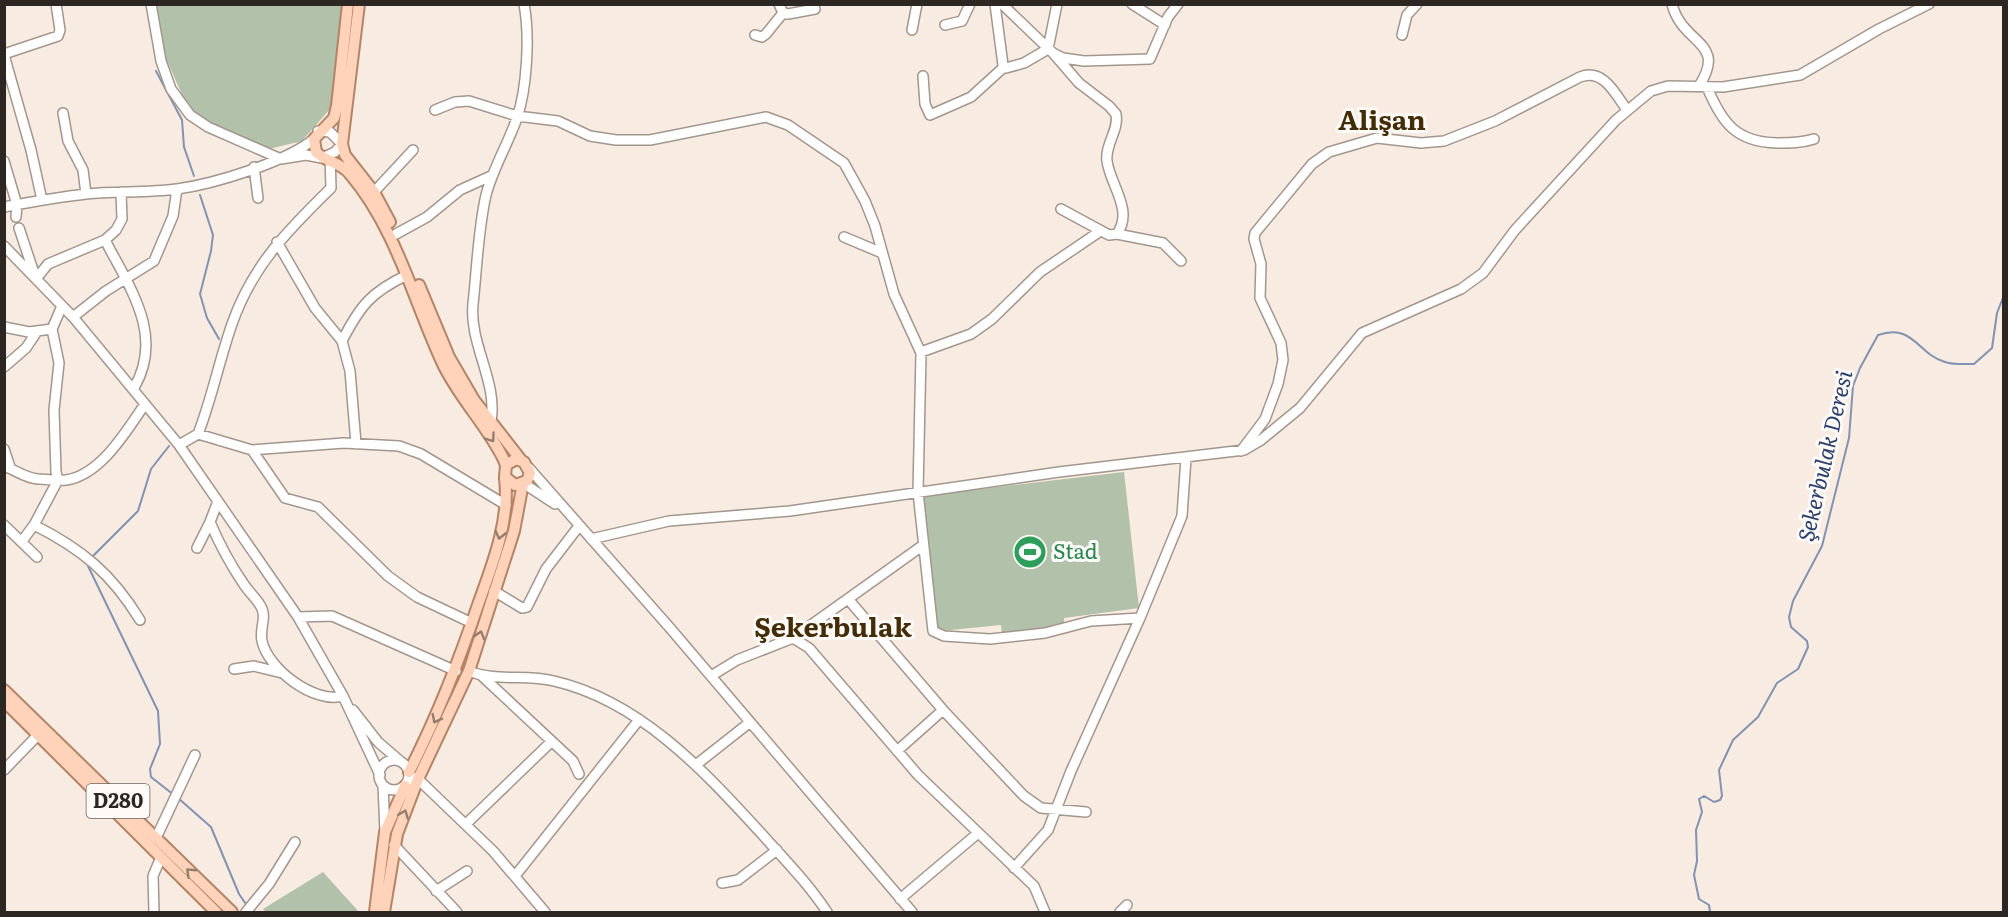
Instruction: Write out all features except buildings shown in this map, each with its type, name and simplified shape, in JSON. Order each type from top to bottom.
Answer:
[{"type":"main road","points":[[348,4],[337,106],[334,118],[316,135],[316,152],[348,171],[367,196],[407,275],[454,386],[498,449],[506,465],[506,505],[499,543],[456,670],[385,832],[375,912]]},
{"type":"main road","points":[[359,4],[342,144],[345,155],[374,192],[396,234],[449,357],[474,400],[529,468],[529,477],[523,483],[515,485],[505,477]]},
{"type":"main road","points":[[506,465],[512,460],[521,460]]},
{"type":"main road","points":[[384,912],[394,845],[410,778],[469,671],[514,531],[523,483]]},
{"type":"main road","name":"D280","points":[[4,690],[232,912]]},
{"type":"main road","name":"D280","points":[[4,701],[216,912]]},
{"type":"street","points":[[42,200],[31,150],[4,55],[58,36],[60,30],[56,4]]},
{"type":"street","points":[[151,4],[161,61],[177,101],[190,115],[208,127],[281,159],[306,156],[328,158]]},
{"type":"street","points":[[491,421],[492,401],[474,330],[473,307],[486,197],[518,116],[527,34],[524,4]]},
{"type":"street","points":[[912,30],[917,4]]},
{"type":"street","points":[[945,25],[962,21],[970,4]]},
{"type":"street","points":[[995,4],[1004,67]]},
{"type":"street","points":[[1002,4],[1051,51],[1079,83],[1116,114],[1115,129],[1106,155],[1122,211],[1122,223],[1117,234]]},
{"type":"street","points":[[1051,51],[1057,4]]},
{"type":"street","points":[[1132,4],[1165,25]]},
{"type":"street","points":[[923,76],[926,104],[930,115],[971,97],[1004,67],[1024,63],[1051,51],[1073,60],[1146,60],[1154,56],[1165,25],[1178,4]]},
{"type":"street","points":[[1402,34],[1407,15],[1417,4]]},
{"type":"street","points":[[1672,4],[1681,26],[1701,43],[1708,56],[1709,70],[1703,87]]},
{"type":"street","points":[[591,539],[669,521],[790,511],[918,492],[1240,451],[1261,440],[1300,408],[1362,333],[1461,289],[1476,279],[1493,261],[1515,230],[1627,110],[1651,91],[1660,87],[1703,87],[1775,81],[1800,75],[1879,29],[1929,4]]},
{"type":"street","points":[[755,35],[762,37],[766,34],[781,9],[815,9]]},
{"type":"street","points":[[1240,451],[1265,419],[1278,384],[1283,360],[1281,343],[1260,298],[1261,264],[1254,239],[1255,233],[1319,157],[1377,138],[1421,143],[1444,141],[1495,121],[1592,74],[1601,78],[1613,89],[1627,110]]},
{"type":"street","points":[[1703,87],[1724,120],[1752,142],[1799,143],[1814,139]]},
{"type":"street","points":[[435,110],[456,102],[469,101],[518,116],[558,121],[604,139],[635,141],[672,137],[766,117],[777,120],[820,144],[844,163],[865,201],[894,294],[921,352],[918,492],[931,624],[937,634],[990,639],[1045,633],[1091,621],[1140,618]]},
{"type":"street","points":[[63,113],[68,141],[83,170],[86,194]]},
{"type":"street","points":[[4,208],[86,194],[177,189],[281,159],[299,151],[316,135],[330,132],[342,144],[328,158]]},
{"type":"street","points":[[374,192],[413,150]]},
{"type":"street","points":[[178,445],[198,434],[232,322],[247,290],[277,243],[331,188],[328,158]]},
{"type":"street","points":[[4,160],[17,205],[16,217],[36,280]]},
{"type":"street","points":[[254,167],[258,198]]},
{"type":"street","points":[[396,234],[427,217],[460,190],[493,175]]},
{"type":"street","points":[[73,317],[106,291],[150,266],[159,256],[173,216],[177,189]]},
{"type":"street","points":[[36,280],[48,264],[105,240],[122,222],[121,192]]},
{"type":"street","points":[[4,208],[16,217]]},
{"type":"street","points":[[1061,209],[1099,232],[1163,243],[1181,261]]},
{"type":"street","points":[[19,228],[15,240],[4,246],[73,317],[134,388],[178,445],[298,617],[343,696],[381,780],[385,832]]},
{"type":"street","points":[[921,352],[971,334],[992,319],[1040,272],[1099,232]]},
{"type":"street","points":[[844,237],[882,253]]},
{"type":"street","points":[[105,240],[140,309],[146,328],[144,361],[134,388]]},
{"type":"street","points":[[277,243],[315,308],[342,341],[350,371],[356,444]]},
{"type":"street","points":[[342,341],[355,315],[367,300],[381,289],[407,275]]},
{"type":"street","points":[[22,541],[34,525],[58,480],[54,410],[58,363],[52,329],[62,306]]},
{"type":"street","points":[[4,327],[36,333],[52,329]]},
{"type":"street","points":[[4,367],[26,348],[36,333]]},
{"type":"street","points":[[4,449],[7,467],[27,478],[58,480],[72,478],[95,465],[146,404]]},
{"type":"street","points":[[198,434],[252,450],[356,444],[399,446],[421,454],[506,505]]},
{"type":"street","points":[[252,450],[285,498],[318,507],[388,576],[417,597],[472,623]]},
{"type":"street","points":[[1014,868],[1048,830],[1140,618],[1182,516],[1186,458]]},
{"type":"street","points":[[529,468],[711,676],[912,912]]},
{"type":"street","points":[[486,494],[498,491],[505,477]]},
{"type":"street","points":[[523,483],[576,523]]},
{"type":"street","points":[[197,548],[218,501]]},
{"type":"street","points":[[210,522],[225,554],[263,610],[262,643],[282,673]]},
{"type":"street","points":[[494,591],[522,608],[526,607],[546,569],[576,523]]},
{"type":"street","points":[[4,525],[37,557]]},
{"type":"street","points":[[34,525],[67,542],[114,581],[140,620]]},
{"type":"street","points":[[711,676],[737,660],[793,638],[922,546]]},
{"type":"street","points":[[848,599],[943,710],[1023,796],[1041,808],[1086,812]]},
{"type":"street","points":[[298,617],[332,616],[456,670]]},
{"type":"street","points":[[793,638],[817,656],[918,775],[977,834],[1034,886],[1045,912]]},
{"type":"street","points":[[234,669],[254,666],[282,673],[326,696],[343,696]]},
{"type":"street","points":[[469,671],[482,676],[554,681],[617,706],[697,764],[801,875],[826,912]]},
{"type":"street","points":[[482,676],[573,761],[579,774]]},
{"type":"street","points":[[343,696],[378,742],[400,761],[410,778],[466,824],[545,912]]},
{"type":"street","points":[[897,750],[943,710]]},
{"type":"street","points":[[515,876],[638,721]]},
{"type":"street","points":[[697,764],[749,723]]},
{"type":"street","points":[[4,770],[38,735]]},
{"type":"street","points":[[466,824],[551,742]]},
{"type":"street","points":[[156,838],[195,755]]},
{"type":"street","points":[[381,780],[386,763],[400,761]]},
{"type":"street","points":[[381,780],[396,790],[410,778]]},
{"type":"street","points":[[900,899],[977,834]]},
{"type":"street","points":[[249,909],[295,842]]},
{"type":"street","points":[[394,845],[457,912]]},
{"type":"street","points":[[722,883],[738,880],[777,850]]},
{"type":"street","points":[[154,912],[153,876],[161,857]]},
{"type":"street","points":[[436,891],[467,871]]},
{"type":"green space","points":[[155,5],[344,5],[330,109],[302,141],[269,149],[210,125],[188,108],[164,54]]},
{"type":"green space","name":"Stad","points":[[1124,472],[1139,608],[1064,618],[1064,625],[1002,634],[1001,625],[941,631],[935,624],[922,496]]},
{"type":"green space","points":[[323,872],[359,912],[266,912],[263,909]]},
{"type":"waterway","points":[[156,71],[182,120],[184,147],[194,176]]},
{"type":"waterway","points":[[200,195],[213,235],[200,294],[207,318],[219,339]]},
{"type":"waterway","name":"Şekerbulak Deresi","points":[[1710,912],[1709,905],[1699,899],[1694,875],[1697,861],[1696,830],[1702,812],[1699,799],[1704,796],[1714,802],[1720,800],[1722,796],[1719,770],[1733,740],[1758,717],[1777,683],[1798,669],[1808,647],[1807,641],[1791,627],[1789,617],[1793,601],[1822,546],[1849,438],[1853,386],[1860,368],[1878,335],[1890,332],[1908,336],[1928,353],[1945,362],[1974,364],[1992,348],[1997,313],[2004,295]]},
{"type":"waterway","points":[[92,557],[138,511],[151,469],[169,446]]},
{"type":"waterway","points":[[89,562],[88,566],[158,711],[160,744],[150,769],[151,777],[174,795]]},
{"type":"waterway","points":[[178,798],[211,827],[239,894],[248,907]]},
{"type":"place","name":"Stad","points":[[1030,552]]},
{"type":"district","name":"Alişan","points":[[1382,121]]},
{"type":"district","name":"Şekerbulak","points":[[833,628]]}]
